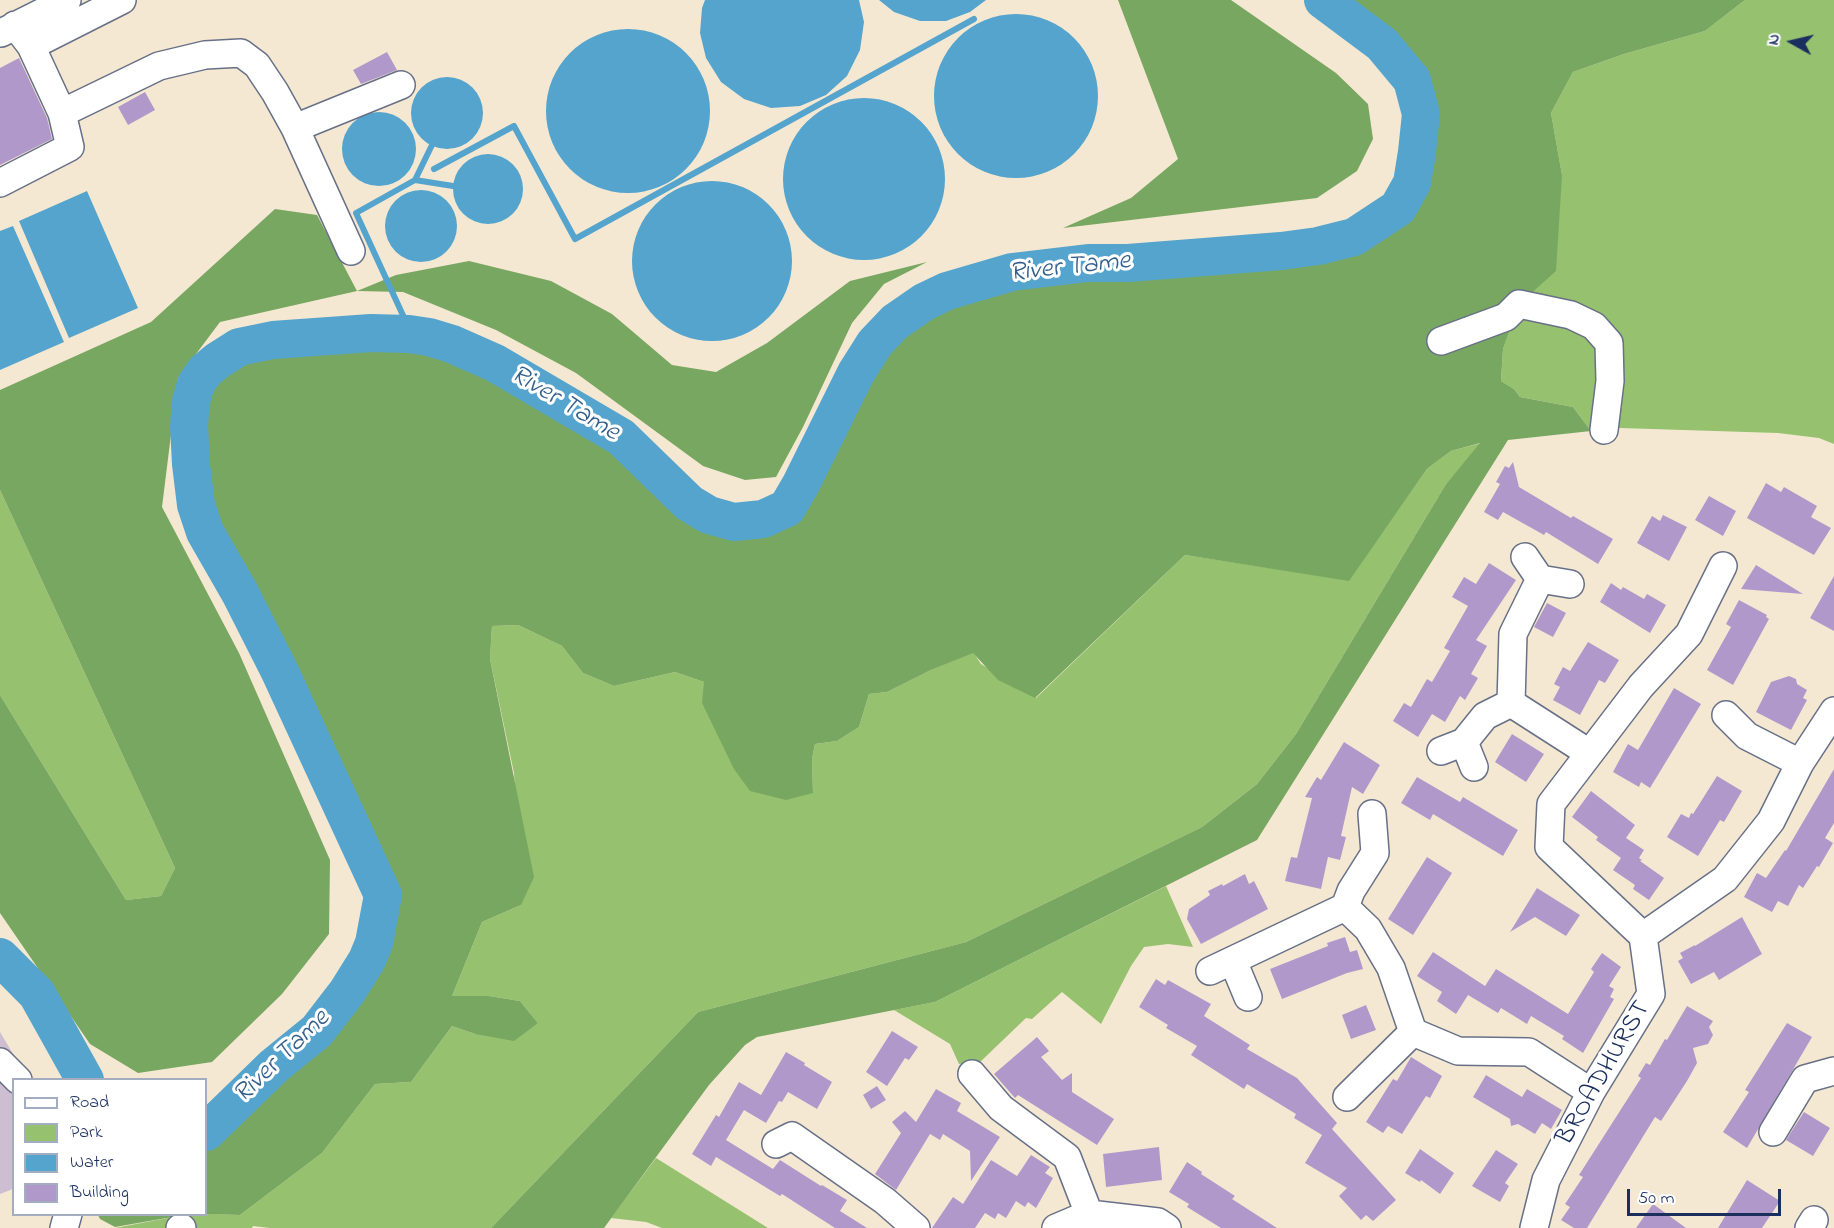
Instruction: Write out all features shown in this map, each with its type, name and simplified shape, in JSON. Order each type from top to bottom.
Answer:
[{"type":"street","points":[[15,35],[67,0]]},
{"type":"street","points":[[15,35],[122,0]]},
{"type":"street","points":[[0,183],[70,147],[62,113],[15,35]]},
{"type":"street","points":[[62,113],[159,66],[205,55],[241,54],[257,65],[275,92],[295,128],[351,251]]},
{"type":"street","points":[[295,128],[401,85]]},
{"type":"street","points":[[1441,341],[1506,316],[1519,304],[1571,315],[1594,326],[1609,343],[1610,381],[1604,430]]},
{"type":"street","points":[[1525,557],[1540,579],[1570,584]]},
{"type":"street","points":[[1723,566],[1689,634],[1641,686],[1551,804],[1549,847],[1643,936],[1725,879],[1771,821],[1800,763],[1834,711]]},
{"type":"street","points":[[1511,703],[1513,634],[1540,579]]},
{"type":"street","points":[[1511,703],[1589,753]]},
{"type":"street","points":[[1474,767],[1453,747],[1485,716],[1511,703]]},
{"type":"street","points":[[1726,715],[1747,736],[1749,748],[1800,763]]},
{"type":"street","points":[[1248,997],[1222,966],[1345,907],[1351,891],[1385,857],[1372,814]]},
{"type":"street","points":[[1345,907],[1368,929],[1391,968],[1413,1032],[1458,1051],[1529,1052],[1591,1092]]},
{"type":"street","name":"BROADHURST","points":[[1534,1228],[1546,1180],[1591,1092],[1651,994],[1643,936]]},
{"type":"street","points":[[1347,1097],[1413,1032]]},
{"type":"street","points":[[0,1062],[16,1078]]},
{"type":"street","points":[[1773,1132],[1805,1079],[1834,1071]]},
{"type":"street","points":[[972,1074],[1001,1108],[1067,1157],[1089,1214]]},
{"type":"street","points":[[776,1144],[792,1136],[885,1202],[916,1228]]},
{"type":"street","points":[[1056,1228],[1089,1214],[1158,1222],[1167,1228]]},
{"type":"shaded area","points":[[0,1032],[27,1078],[12,1078],[12,1189],[0,1194]]},
{"type":"green space","points":[[1118,0],[1231,0],[1336,73],[1368,104],[1373,139],[1357,171],[1317,198],[1063,228],[1131,198],[1178,159]]},
{"type":"green space","points":[[1323,0],[1745,0],[1705,31],[1624,54],[1573,72],[1551,113],[1562,175],[1556,271],[1519,304],[1503,349],[1501,381],[1514,389],[1520,397],[1573,407],[1591,431],[1508,440],[1257,840],[935,1002],[757,1037],[745,1045],[709,1085],[604,1228],[491,1228],[698,1012],[966,942],[1202,827],[1257,784],[1296,734],[1446,484],[1480,443],[1451,451],[1427,469],[1349,581],[1185,555],[1035,698],[998,680],[973,653],[931,670],[887,692],[869,694],[859,727],[837,741],[815,744],[812,759],[813,793],[786,800],[750,791],[734,769],[702,703],[704,682],[675,672],[614,686],[583,673],[562,646],[518,625],[492,626],[490,659],[534,877],[521,905],[482,922],[452,996],[489,996],[520,1001],[538,1023],[514,1041],[475,1034],[452,1026],[411,1082],[375,1084],[322,1153],[240,1215],[207,1214],[207,1131],[274,1066],[317,1031],[347,992],[367,960],[374,943],[383,895],[280,672],[240,593],[205,532],[196,505],[189,426],[191,401],[196,384],[205,371],[239,347],[273,340],[371,333],[429,337],[452,344],[495,363],[621,437],[689,503],[709,515],[734,522],[763,519],[787,507],[801,484],[856,373],[875,343],[895,322],[924,302],[976,281],[1012,272],[1088,263],[1128,263],[1318,246],[1354,236],[1398,208],[1412,183],[1421,114],[1412,80],[1382,44]]},
{"type":"green space","points":[[1745,0],[1834,0],[1834,444],[1819,438],[1778,433],[1620,428],[1591,431],[1573,407],[1520,397],[1514,389],[1501,381],[1503,349],[1562,175],[1551,113],[1573,72],[1624,54],[1705,31]]},
{"type":"green space","points":[[275,209],[317,215],[357,291],[220,322],[178,378],[162,507],[239,653],[330,860],[329,934],[282,994],[212,1062],[138,1073],[90,1044],[0,913],[0,695],[126,900],[161,896],[175,868],[0,490],[0,390],[151,322]]},
{"type":"green space","points":[[469,261],[551,281],[612,314],[672,365],[716,372],[767,343],[850,281],[927,262],[884,284],[852,323],[803,427],[776,477],[745,480],[703,466],[576,373],[496,330],[403,292],[357,291],[396,275]]},
{"type":"green space","points":[[1481,443],[1446,484],[1296,734],[1257,784],[1202,827],[966,942],[698,1012],[491,1228],[270,1228],[253,1226],[252,1228],[115,1228],[178,1216],[240,1215],[322,1153],[375,1084],[411,1082],[452,1026],[475,1034],[538,1023],[520,1001],[489,996],[452,996],[482,922],[521,905],[514,773],[490,659],[492,626],[518,625],[562,646],[583,673],[614,686],[675,672],[704,682],[813,793],[812,759],[815,744],[837,741],[859,727],[869,694],[887,692],[973,652],[981,664],[1036,698],[1185,555],[1349,580],[1427,469],[1451,451]]},
{"type":"green space","points":[[0,490],[175,868],[161,896],[126,900],[0,695]]},
{"type":"green space","points":[[1166,886],[1193,947],[1168,944],[1144,947],[1131,966],[1101,1024],[1062,992],[1032,1019],[1026,1018],[979,1063],[959,1064],[950,1044],[894,1010],[935,1002]]},
{"type":"green space","points":[[656,1158],[768,1228],[662,1228],[646,1222],[611,1218]]},
{"type":"green space","points":[[98,1216],[178,1216],[115,1227]]},
{"type":"water","points":[[705,0],[859,0],[864,22],[860,50],[847,76],[826,95],[800,106],[771,108],[744,99],[721,82],[706,58],[700,33]]},
{"type":"water","points":[[879,0],[986,0],[970,12],[946,21],[920,21],[894,12]]},
{"type":"water","points":[[1016,14],[1047,21],[1074,38],[1091,65],[1098,96],[1091,127],[1074,154],[1047,171],[1016,178],[985,171],[958,154],[941,127],[934,96],[941,65],[958,38],[985,21]]},
{"type":"water","points":[[628,29],[659,35],[686,53],[704,80],[710,111],[704,142],[686,169],[659,187],[628,193],[597,187],[570,169],[552,142],[546,111],[552,80],[570,53],[597,35]]},
{"type":"water","points":[[447,77],[467,83],[477,93],[483,113],[477,133],[467,143],[447,149],[427,143],[417,133],[411,113],[417,93],[427,83]]},
{"type":"water","points":[[864,98],[880,99],[895,104],[909,111],[921,122],[932,134],[939,148],[944,163],[944,195],[939,210],[932,224],[921,236],[909,247],[895,254],[880,259],[864,260],[848,259],[833,254],[819,247],[807,236],[796,224],[789,210],[784,195],[783,179],[784,163],[789,148],[796,134],[807,122],[819,111],[833,104],[848,99]]},
{"type":"water","points":[[379,112],[393,115],[405,123],[413,135],[416,149],[413,163],[405,175],[393,183],[379,186],[365,183],[353,175],[345,163],[342,149],[345,135],[353,123],[365,115]]},
{"type":"water","points":[[495,154],[508,160],[517,169],[521,175],[523,189],[521,203],[513,214],[502,222],[481,224],[463,214],[455,203],[453,182],[463,164],[474,156]]},
{"type":"water","points":[[712,181],[728,182],[743,187],[769,204],[786,230],[791,245],[791,277],[786,292],[769,318],[743,335],[728,340],[712,341],[696,340],[681,335],[655,318],[638,292],[633,277],[632,261],[633,245],[638,230],[655,204],[681,187],[696,182]]},
{"type":"water","points":[[421,190],[435,193],[447,200],[454,212],[457,226],[454,240],[447,252],[435,259],[421,262],[407,259],[395,252],[388,240],[385,226],[388,212],[395,200],[407,193]]},
{"type":"water","points":[[87,191],[138,308],[69,338],[19,221]]},
{"type":"water","points":[[13,226],[64,342],[0,370],[0,231]]},
{"type":"building","points":[[387,52],[397,70],[361,84],[353,70]]},
{"type":"building","points":[[19,58],[47,118],[52,139],[0,165],[0,68]]},
{"type":"building","points":[[145,92],[155,110],[128,125],[118,107]]},
{"type":"building","points":[[1513,462],[1519,487],[1571,518],[1573,516],[1613,539],[1598,564],[1546,532],[1544,535],[1503,512],[1498,520],[1484,512],[1500,484],[1496,482],[1505,466],[1509,468]]},
{"type":"building","points":[[1766,483],[1781,492],[1784,487],[1817,506],[1811,517],[1831,528],[1814,555],[1747,518]]},
{"type":"building","points":[[1709,496],[1736,511],[1723,536],[1695,520]]},
{"type":"building","points":[[1663,515],[1687,527],[1669,561],[1637,543],[1652,516],[1660,521]]},
{"type":"building","points":[[1489,563],[1516,580],[1476,640],[1487,646],[1471,674],[1478,678],[1465,700],[1460,696],[1445,722],[1432,714],[1418,737],[1393,721],[1404,703],[1411,707],[1427,679],[1432,682],[1450,651],[1444,648],[1468,606],[1452,597],[1464,577],[1476,584]]},
{"type":"building","points":[[1756,565],[1803,594],[1741,589]]},
{"type":"building","points":[[1834,576],[1834,631],[1810,618]]},
{"type":"building","points":[[1611,583],[1621,590],[1623,587],[1644,599],[1647,594],[1666,605],[1650,633],[1600,602]]},
{"type":"building","points":[[1739,600],[1767,615],[1769,619],[1733,685],[1707,670],[1731,627],[1726,624]]},
{"type":"building","points":[[1547,603],[1566,613],[1553,637],[1534,627]]},
{"type":"building","points":[[1588,642],[1619,660],[1605,683],[1599,680],[1580,715],[1553,700],[1560,687],[1554,684],[1563,667],[1570,671]]},
{"type":"building","points":[[1789,676],[1796,679],[1797,684],[1807,690],[1803,698],[1807,700],[1791,730],[1756,712],[1771,682]]},
{"type":"building","points":[[1674,688],[1701,704],[1650,788],[1641,782],[1639,787],[1613,772],[1628,744],[1638,750]]},
{"type":"building","points":[[1512,734],[1544,754],[1526,782],[1495,762]]},
{"type":"building","points":[[1344,742],[1380,765],[1363,794],[1352,787],[1341,836],[1346,837],[1340,860],[1328,857],[1321,889],[1285,881],[1291,857],[1297,858],[1312,798],[1305,797],[1317,777],[1321,780]]},
{"type":"building","points":[[1834,769],[1834,823],[1825,838],[1833,843],[1819,867],[1817,866],[1803,888],[1799,885],[1788,906],[1778,901],[1772,912],[1744,897],[1757,873],[1766,878],[1786,851]]},
{"type":"building","points":[[1717,776],[1742,791],[1724,822],[1720,820],[1698,856],[1667,837],[1681,814],[1689,818],[1691,813],[1693,814]]},
{"type":"building","points":[[1417,777],[1460,802],[1463,797],[1518,830],[1503,856],[1433,814],[1430,820],[1401,803]]},
{"type":"building","points":[[1591,791],[1635,825],[1626,838],[1644,850],[1639,858],[1642,860],[1640,861],[1664,878],[1649,900],[1633,889],[1635,885],[1613,870],[1621,858],[1596,840],[1598,837],[1572,817]]},
{"type":"building","points":[[1427,857],[1452,873],[1413,935],[1388,919]]},
{"type":"building","points":[[1245,874],[1249,884],[1254,881],[1268,909],[1201,944],[1187,919],[1189,909],[1210,895],[1208,891]]},
{"type":"building","points":[[1537,888],[1580,915],[1566,936],[1535,917],[1510,932]]},
{"type":"building","points":[[1742,917],[1762,954],[1719,980],[1714,972],[1691,984],[1678,961],[1683,958],[1680,953]]},
{"type":"building","points":[[1345,937],[1350,952],[1357,950],[1363,969],[1347,973],[1282,999],[1270,969]]},
{"type":"building","points":[[1433,952],[1485,986],[1496,969],[1568,1014],[1594,972],[1591,969],[1602,953],[1621,967],[1609,986],[1614,989],[1610,997],[1614,999],[1583,1053],[1562,1039],[1564,1036],[1531,1016],[1527,1024],[1501,1008],[1498,1013],[1468,995],[1456,1014],[1437,1001],[1442,992],[1417,976]]},
{"type":"building","points":[[1156,979],[1165,985],[1168,980],[1211,1004],[1204,1016],[1250,1045],[1247,1049],[1297,1078],[1337,1123],[1332,1129],[1396,1200],[1373,1221],[1366,1215],[1361,1220],[1339,1196],[1347,1188],[1305,1163],[1322,1135],[1294,1118],[1296,1114],[1247,1084],[1244,1089],[1191,1055],[1197,1046],[1166,1028],[1168,1025],[1139,1007]]},
{"type":"building","points":[[1366,1005],[1376,1030],[1351,1039],[1342,1015]]},
{"type":"building","points":[[1687,1006],[1713,1021],[1709,1027],[1713,1035],[1708,1044],[1693,1048],[1697,1063],[1687,1081],[1661,1121],[1655,1117],[1587,1228],[1574,1228],[1561,1220],[1570,1207],[1565,1204],[1583,1177],[1579,1175],[1641,1078],[1638,1076],[1646,1063],[1650,1065]]},
{"type":"building","points":[[1787,1023],[1812,1037],[1747,1148],[1723,1132],[1749,1092],[1745,1090]]},
{"type":"building","points":[[892,1031],[918,1047],[909,1060],[905,1058],[887,1086],[866,1072]]},
{"type":"building","points":[[1037,1037],[1049,1051],[1041,1057],[1062,1080],[1072,1073],[1072,1092],[1114,1119],[1097,1145],[1018,1095],[1015,1098],[994,1074]]},
{"type":"building","points":[[786,1052],[832,1082],[817,1109],[788,1092],[782,1102],[779,1101],[766,1123],[744,1110],[726,1140],[773,1169],[780,1160],[847,1200],[840,1211],[867,1228],[835,1228],[782,1194],[780,1196],[716,1157],[711,1166],[692,1154],[716,1115],[719,1117],[739,1082],[761,1095]]},
{"type":"building","points":[[1411,1057],[1442,1076],[1430,1098],[1426,1096],[1402,1134],[1388,1126],[1383,1133],[1366,1122],[1393,1079],[1397,1081]]},
{"type":"building","points":[[1486,1075],[1522,1097],[1527,1089],[1562,1110],[1551,1129],[1542,1123],[1535,1134],[1518,1124],[1511,1126],[1510,1119],[1473,1097]]},
{"type":"building","points":[[877,1086],[886,1100],[871,1109],[863,1095]]},
{"type":"building","points":[[936,1089],[961,1103],[957,1111],[1000,1137],[971,1181],[970,1151],[943,1134],[940,1140],[930,1134],[896,1190],[875,1174],[901,1133],[892,1122],[905,1111],[916,1122]]},
{"type":"building","points":[[1804,1112],[1830,1128],[1813,1156],[1786,1140]]},
{"type":"building","points":[[1159,1147],[1162,1180],[1106,1187],[1103,1154]]},
{"type":"building","points":[[1420,1149],[1454,1173],[1440,1194],[1421,1180],[1420,1182],[1405,1173]]},
{"type":"building","points":[[1496,1150],[1518,1164],[1505,1183],[1509,1186],[1500,1202],[1472,1186]]},
{"type":"building","points":[[1031,1155],[1050,1167],[1045,1173],[1053,1178],[1036,1208],[1028,1202],[1025,1207],[1016,1201],[1006,1218],[998,1213],[995,1219],[985,1213],[975,1228],[932,1228],[953,1197],[963,1204],[991,1160],[1017,1176]]},
{"type":"building","points":[[1187,1162],[1235,1196],[1232,1199],[1277,1228],[1221,1228],[1187,1207],[1189,1204],[1169,1192]]},
{"type":"building","points":[[1747,1180],[1780,1201],[1762,1228],[1718,1228]]},
{"type":"building","points":[[1653,1204],[1686,1228],[1636,1228]]},
{"type":"waterway","name":"River Tame","points":[[207,1131],[274,1066],[317,1031],[347,992],[367,960],[374,943],[383,895],[280,672],[240,593],[205,532],[196,505],[189,426],[191,401],[196,384],[205,371],[239,347],[273,340],[371,333],[429,337],[452,344],[495,363],[621,437],[689,503],[709,515],[734,522],[763,519],[787,508],[856,373],[875,343],[895,322],[924,302],[947,291],[1012,272],[1088,263],[1128,263],[1318,246],[1354,237],[1398,208],[1412,183],[1417,152],[1421,114],[1412,80],[1382,44],[1323,0]]},
{"type":"waterway","points":[[434,169],[514,126],[575,239],[974,19]]},
{"type":"waterway","points":[[415,180],[432,145]]},
{"type":"waterway","points":[[412,335],[356,213],[415,180],[453,186]]},
{"type":"waterway","name":"River Tame","points":[[0,957],[37,994],[84,1078]]}]
